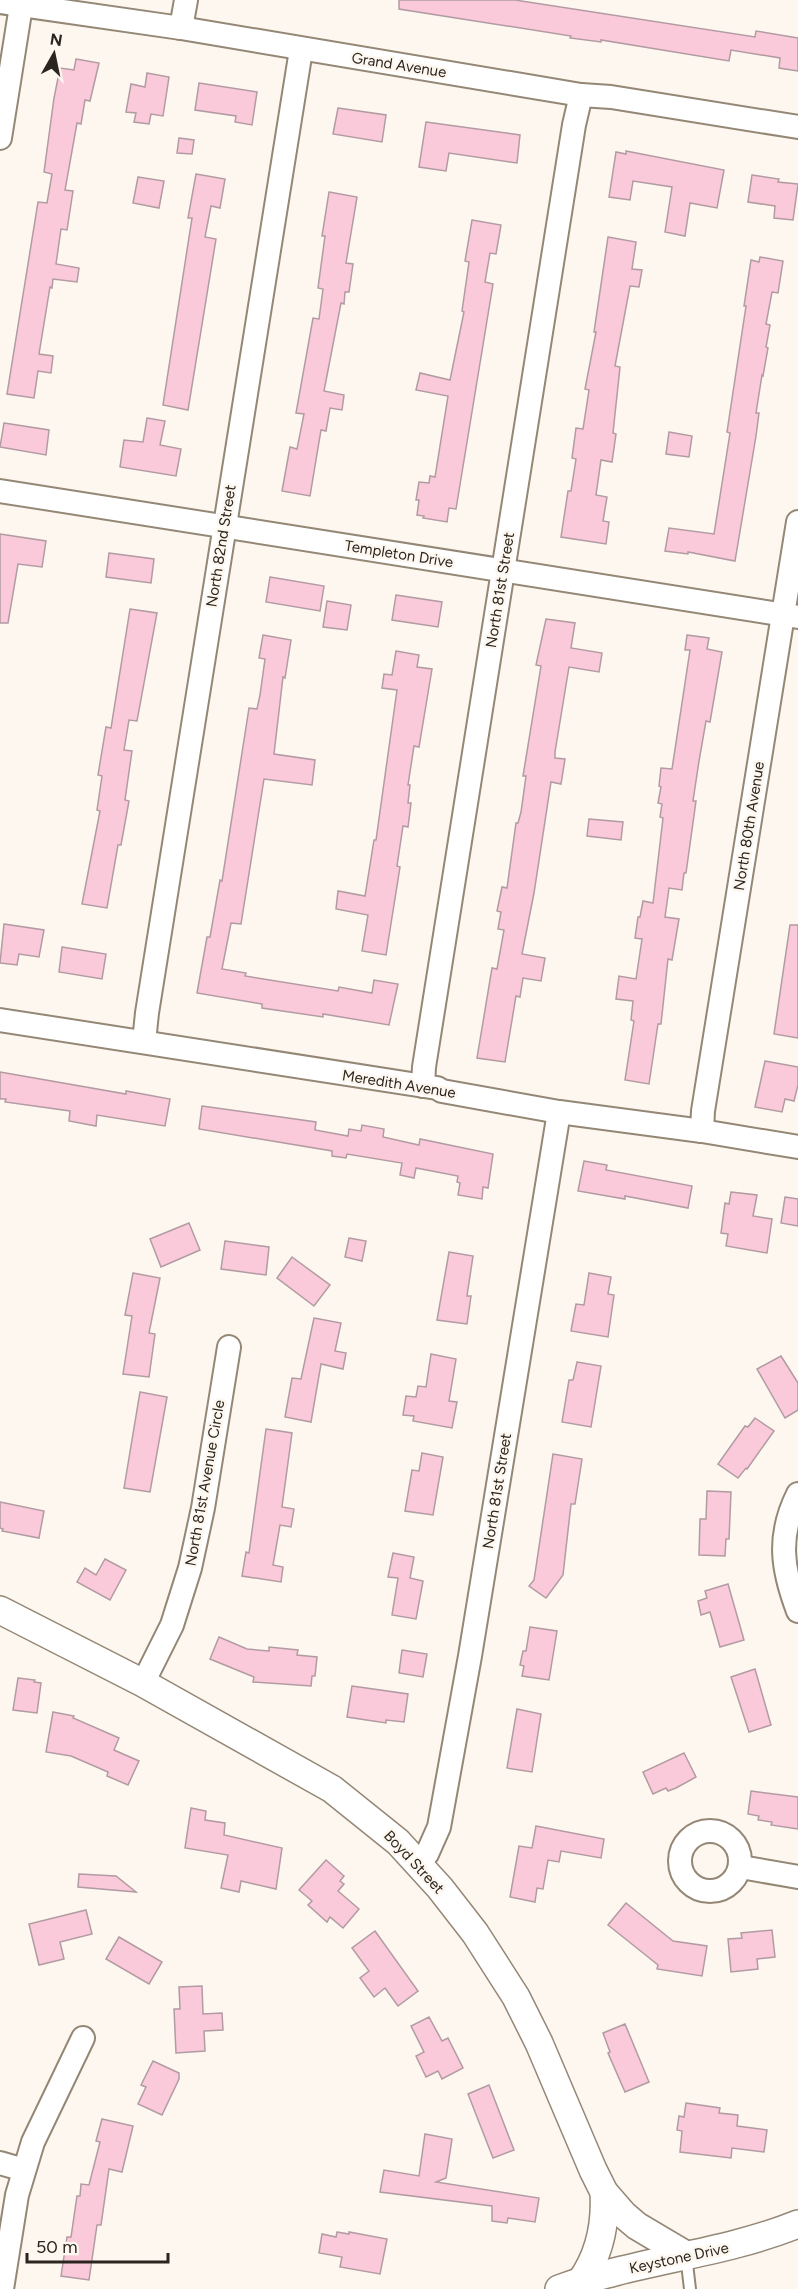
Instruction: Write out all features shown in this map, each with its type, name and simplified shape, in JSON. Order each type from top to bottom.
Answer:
[{"type":"street","points":[[181,28],[186,0]]},
{"type":"street","points":[[0,138],[11,4]]},
{"type":"street","name":"Grand Avenue","points":[[11,4],[181,28],[301,50],[581,95],[798,127]]},
{"type":"street","name":"North 82nd Street","points":[[144,1042],[301,50]]},
{"type":"street","name":"North 81st Street","points":[[423,1086],[426,1055],[572,137],[581,95]]},
{"type":"street","name":"Templeton Drive","points":[[0,491],[791,616]]},
{"type":"street","name":"North 80th Avenue","points":[[702,1131],[703,1111],[791,616],[798,522]]},
{"type":"street","name":"Meredith Avenue","points":[[0,1020],[384,1082],[423,1086],[560,1112],[702,1131],[798,1147]]},
{"type":"street","name":"North 81st Street","points":[[419,1864],[427,1854],[439,1827],[470,1656],[560,1112]]},
{"type":"street","name":"North 81st Avenue Circle","points":[[143,1683],[172,1625],[190,1568],[203,1508],[229,1347]]},
{"type":"street","points":[[798,1494],[788,1518],[784,1560],[788,1585],[798,1611]]},
{"type":"street","name":"Boyd Street","points":[[0,1610],[143,1683],[332,1789],[379,1825],[440,1888],[475,1933],[516,1997],[539,2043],[604,2192],[637,2226],[686,2255]]},
{"type":"street","points":[[741,1867],[798,1877]]},
{"type":"street","points":[[2,2289],[17,2195],[33,2142],[83,2038]]},
{"type":"street","points":[[0,2163],[24,2170]]},
{"type":"street","points":[[570,2285],[592,2266],[598,2251],[604,2228],[604,2192]]},
{"type":"street","name":"Keystone Drive","points":[[570,2285],[686,2255],[738,2245],[798,2224]]},
{"type":"lane","points":[[686,2255],[690,2289]]},
{"type":"building","points":[[399,0],[515,0],[755,37],[756,31],[798,38],[798,71],[779,68],[780,58],[731,50],[729,61],[601,40],[601,42],[570,38],[571,36],[399,9]]},
{"type":"building","points":[[76,59],[99,63],[90,101],[85,100],[81,124],[77,123],[65,190],[73,191],[67,230],[61,229],[56,264],[79,268],[77,282],[53,279],[52,288],[50,287],[39,354],[53,356],[51,373],[38,371],[34,398],[7,394],[38,202],[47,203],[52,174],[44,172],[60,68],[74,70]]},
{"type":"building","points":[[147,73],[169,77],[163,116],[151,114],[149,124],[134,122],[136,113],[126,112],[131,84],[145,87]]},
{"type":"building","points":[[199,83],[257,92],[252,125],[235,122],[236,116],[195,110]]},
{"type":"building","points":[[338,108],[386,115],[382,142],[333,134]]},
{"type":"building","points":[[426,122],[520,135],[517,163],[449,153],[446,171],[419,167]]},
{"type":"building","points":[[179,138],[194,140],[192,154],[177,153]]},
{"type":"building","points":[[626,151],[724,170],[717,208],[690,203],[685,236],[665,232],[672,187],[633,181],[630,200],[609,197],[616,152],[626,154]]},
{"type":"building","points":[[196,174],[225,179],[220,208],[211,206],[205,237],[216,239],[188,410],[163,405],[192,218],[188,218]]},
{"type":"building","points":[[752,175],[779,179],[778,182],[798,184],[793,220],[774,218],[775,206],[748,202]]},
{"type":"building","points":[[138,177],[164,181],[159,208],[133,203]]},
{"type":"building","points":[[329,192],[357,197],[346,263],[353,264],[349,292],[345,292],[344,304],[341,303],[324,391],[344,395],[342,410],[330,408],[326,431],[321,430],[310,496],[282,491],[290,447],[297,449],[304,414],[296,413],[313,318],[319,319],[323,289],[318,288],[325,236],[322,236]]},
{"type":"building","points":[[472,220],[501,225],[496,254],[490,253],[485,282],[493,284],[456,509],[449,508],[447,522],[417,515],[419,500],[416,500],[419,482],[429,483],[430,476],[435,477],[448,396],[416,390],[420,373],[450,380],[464,312],[462,311],[469,262],[465,261]]},
{"type":"building","points":[[608,237],[636,242],[632,269],[642,270],[639,287],[630,286],[615,366],[620,367],[612,462],[601,460],[596,495],[607,497],[603,521],[609,522],[606,544],[561,537],[568,491],[571,491],[576,459],[572,458],[576,428],[583,429],[589,390],[585,389],[596,332],[594,332]]},
{"type":"building","points":[[760,257],[783,261],[778,293],[772,292],[766,324],[770,325],[766,347],[768,348],[756,413],[759,413],[756,436],[735,561],[688,552],[688,554],[665,551],[669,528],[714,534],[730,433],[727,432],[751,260],[759,262]]},
{"type":"building","points":[[147,418],[165,421],[160,445],[181,449],[176,476],[120,467],[124,440],[143,442]]},
{"type":"building","points":[[4,423],[49,430],[46,455],[0,447]]},
{"type":"building","points":[[669,432],[692,436],[689,457],[666,454]]},
{"type":"building","points":[[0,534],[46,541],[42,567],[18,564],[8,623],[0,623]]},
{"type":"building","points":[[109,553],[154,559],[151,583],[106,577]]},
{"type":"building","points":[[270,577],[324,586],[320,611],[266,602]]},
{"type":"building","points":[[396,595],[442,602],[438,627],[392,620]]},
{"type":"building","points":[[327,601],[351,605],[347,630],[323,627]]},
{"type":"building","points":[[130,609],[157,613],[137,721],[129,720],[124,750],[132,751],[125,800],[129,801],[121,845],[118,845],[107,908],[82,904],[100,811],[97,810],[102,776],[98,775],[106,727],[111,728]]},
{"type":"building","points":[[546,619],[575,623],[571,648],[602,653],[599,672],[569,667],[555,752],[555,758],[565,759],[561,784],[551,782],[522,954],[545,958],[541,981],[523,978],[520,997],[516,996],[505,1062],[477,1058],[492,968],[497,969],[504,930],[498,929],[501,912],[497,911],[502,887],[507,888],[516,823],[518,823],[521,812],[526,776],[523,776],[541,666],[536,665]]},
{"type":"building","points":[[263,635],[291,640],[285,678],[283,677],[274,754],[315,760],[312,785],[264,779],[241,924],[231,923],[222,969],[246,973],[245,976],[338,991],[339,987],[372,993],[374,980],[398,984],[389,1025],[323,1014],[323,1017],[262,1008],[262,1004],[197,993],[207,937],[210,937],[220,880],[222,881],[249,708],[257,709],[260,695],[265,659],[259,658]]},
{"type":"building","points":[[687,635],[709,638],[707,649],[722,652],[710,722],[706,721],[699,761],[686,873],[684,873],[682,890],[669,888],[665,917],[679,919],[672,960],[668,959],[661,1024],[658,1024],[649,1084],[625,1080],[634,1021],[631,1020],[633,1001],[616,999],[619,976],[636,979],[642,939],[635,938],[638,917],[640,917],[643,901],[653,903],[663,818],[660,817],[662,804],[658,803],[661,768],[672,769],[690,650],[685,650]]},
{"type":"building","points":[[396,651],[419,655],[417,667],[432,669],[419,747],[414,746],[408,785],[410,785],[408,803],[411,803],[408,827],[403,826],[397,866],[400,867],[386,955],[362,951],[368,915],[336,909],[338,891],[365,896],[374,840],[376,840],[397,690],[382,688],[384,674],[392,675]]},
{"type":"building","points":[[589,819],[623,822],[621,840],[587,836]]},
{"type":"building","points":[[4,924],[44,930],[39,957],[19,954],[17,965],[0,963]]},
{"type":"building","points":[[790,925],[798,925],[798,1038],[774,1034]]},
{"type":"building","points":[[62,947],[106,954],[102,979],[59,972]]},
{"type":"building","points":[[765,1061],[798,1067],[798,1085],[794,1101],[785,1099],[782,1112],[755,1107]]},
{"type":"building","points":[[0,1072],[126,1094],[126,1091],[170,1099],[165,1126],[97,1115],[96,1126],[69,1121],[70,1111],[5,1102],[6,1099],[0,1099]]},
{"type":"building","points":[[202,1106],[316,1122],[315,1130],[348,1136],[349,1129],[361,1131],[362,1125],[384,1129],[383,1137],[419,1145],[420,1139],[493,1154],[488,1188],[483,1187],[482,1199],[458,1195],[460,1183],[457,1182],[458,1176],[416,1168],[414,1178],[400,1175],[402,1163],[347,1154],[346,1158],[332,1156],[332,1151],[199,1129]]},
{"type":"building","points":[[584,1161],[607,1165],[606,1170],[692,1186],[688,1208],[625,1196],[625,1199],[578,1191]]},
{"type":"building","points":[[731,1192],[757,1195],[753,1216],[772,1219],[767,1253],[726,1246],[728,1234],[721,1233],[725,1203],[729,1204]]},
{"type":"building","points":[[785,1197],[798,1199],[798,1226],[781,1223]]},
{"type":"building","points":[[189,1223],[200,1250],[161,1267],[150,1239]]},
{"type":"building","points":[[349,1238],[366,1241],[362,1261],[345,1257]]},
{"type":"building","points":[[225,1241],[269,1247],[266,1275],[221,1269]]},
{"type":"building","points":[[449,1252],[473,1256],[467,1296],[471,1296],[467,1324],[437,1320]]},
{"type":"building","points":[[292,1257],[330,1285],[314,1306],[277,1278]]},
{"type":"building","points":[[133,1273],[160,1278],[149,1333],[155,1334],[149,1377],[123,1374],[132,1316],[125,1315]]},
{"type":"building","points":[[589,1273],[611,1277],[608,1294],[614,1295],[608,1337],[571,1331],[576,1304],[584,1305]]},
{"type":"building","points":[[314,1318],[341,1323],[335,1351],[346,1353],[343,1369],[321,1364],[311,1422],[285,1417],[292,1378],[301,1379]]},
{"type":"building","points":[[431,1354],[456,1359],[449,1401],[457,1402],[452,1428],[413,1421],[414,1416],[403,1415],[406,1396],[416,1397],[418,1386],[426,1387]]},
{"type":"building","points":[[781,1356],[798,1383],[798,1410],[785,1418],[757,1369]]},
{"type":"building","points":[[577,1362],[601,1366],[591,1427],[562,1422],[569,1380],[573,1380]]},
{"type":"building","points":[[140,1392],[167,1397],[150,1492],[124,1488]]},
{"type":"building","points":[[755,1418],[774,1431],[738,1478],[718,1464],[745,1426],[748,1427]]},
{"type":"building","points":[[266,1429],[292,1433],[282,1507],[294,1509],[291,1527],[280,1525],[273,1565],[283,1567],[281,1582],[242,1576],[246,1552],[249,1553]]},
{"type":"building","points":[[422,1453],[443,1457],[433,1515],[405,1511],[412,1470],[419,1471]]},
{"type":"building","points":[[553,1454],[582,1459],[575,1504],[571,1504],[563,1575],[546,1598],[529,1586],[534,1580]]},
{"type":"building","points":[[707,1491],[731,1492],[729,1539],[726,1539],[725,1556],[699,1555],[700,1519],[706,1519]]},
{"type":"building","points":[[0,1502],[44,1511],[39,1538],[2,1531]]},
{"type":"building","points":[[393,1553],[414,1557],[410,1578],[423,1581],[416,1619],[392,1615],[398,1578],[388,1577]]},
{"type":"building","points":[[105,1559],[126,1570],[110,1600],[77,1582],[85,1568],[96,1575]]},
{"type":"building","points":[[728,1584],[744,1640],[720,1647],[710,1612],[701,1615],[698,1601],[707,1598],[705,1591]]},
{"type":"building","points":[[530,1627],[557,1631],[549,1680],[522,1676],[524,1666],[520,1665],[523,1651],[526,1651]]},
{"type":"building","points":[[219,1637],[247,1649],[269,1651],[269,1647],[298,1650],[297,1655],[317,1657],[315,1676],[312,1676],[311,1686],[253,1682],[254,1677],[210,1659]]},
{"type":"building","points":[[402,1650],[427,1654],[423,1677],[399,1673]]},
{"type":"building","points":[[755,1669],[771,1725],[749,1732],[731,1677]]},
{"type":"building","points":[[18,1678],[41,1683],[37,1713],[13,1710]]},
{"type":"building","points":[[352,1686],[408,1694],[404,1722],[386,1720],[386,1723],[347,1717]]},
{"type":"building","points":[[517,1709],[541,1714],[532,1772],[507,1768]]},
{"type":"building","points":[[53,1712],[74,1716],[73,1718],[119,1738],[114,1750],[139,1761],[128,1785],[107,1776],[108,1772],[71,1756],[46,1752]]},
{"type":"building","points":[[684,1753],[696,1777],[676,1788],[668,1791],[666,1788],[653,1794],[643,1772]]},
{"type":"building","points":[[751,1791],[798,1797],[798,1829],[771,1825],[772,1822],[758,1820],[759,1816],[748,1814]]},
{"type":"building","points":[[191,1808],[206,1811],[205,1820],[225,1823],[224,1835],[282,1848],[276,1889],[241,1881],[239,1892],[221,1888],[228,1855],[185,1848]]},
{"type":"building","points":[[536,1826],[604,1839],[601,1858],[561,1851],[559,1862],[548,1860],[543,1889],[537,1888],[535,1902],[510,1897],[519,1846],[532,1848]]},
{"type":"building","points":[[326,1860],[344,1876],[340,1881],[344,1884],[338,1891],[359,1909],[343,1928],[330,1917],[327,1922],[308,1905],[312,1901],[299,1890]]},
{"type":"building","points":[[79,1874],[116,1876],[136,1892],[78,1887]]},
{"type":"building","points":[[626,1903],[673,1941],[707,1946],[702,1976],[657,1969],[658,1965],[608,1925]]},
{"type":"building","points":[[86,1910],[92,1934],[60,1942],[64,1959],[39,1965],[29,1924]]},
{"type":"building","points":[[772,1930],[775,1957],[757,1959],[758,1969],[731,1972],[728,1939],[742,1938],[741,1933]]},
{"type":"building","points":[[375,1931],[418,1991],[398,2006],[385,1988],[374,1997],[360,1978],[369,1971],[352,1948]]},
{"type":"building","points":[[119,1937],[162,1962],[149,1984],[106,1959]]},
{"type":"building","points":[[202,1986],[203,2014],[222,2013],[223,2030],[204,2031],[205,2051],[176,2053],[174,2009],[180,2009],[179,1987]]},
{"type":"building","points":[[429,2017],[442,2041],[448,2038],[463,2068],[442,2079],[438,2071],[426,2077],[416,2056],[424,2052],[411,2026]]},
{"type":"building","points":[[625,2024],[649,2082],[625,2092],[608,2053],[610,2052],[603,2033]]},
{"type":"building","points":[[153,2061],[179,2073],[179,2079],[162,2115],[138,2104],[146,2087],[141,2085]]},
{"type":"building","points":[[489,2085],[514,2150],[493,2158],[468,2094]]},
{"type":"building","points":[[686,2103],[720,2108],[719,2113],[738,2115],[737,2126],[767,2130],[764,2152],[732,2148],[731,2158],[680,2152],[682,2131],[677,2130],[679,2116],[684,2117]]},
{"type":"building","points":[[102,2119],[133,2126],[122,2172],[109,2169],[101,2225],[97,2225],[89,2280],[61,2276],[67,2237],[71,2237],[77,2196],[80,2196],[81,2184],[89,2185],[100,2142],[96,2141]]},
{"type":"building","points":[[425,2134],[452,2139],[446,2178],[436,2182],[539,2198],[535,2222],[508,2218],[507,2223],[492,2221],[492,2206],[380,2192],[384,2170],[419,2176]]},
{"type":"building","points":[[337,2232],[387,2239],[380,2274],[340,2267],[342,2257],[319,2253],[322,2234],[336,2237]]}]
